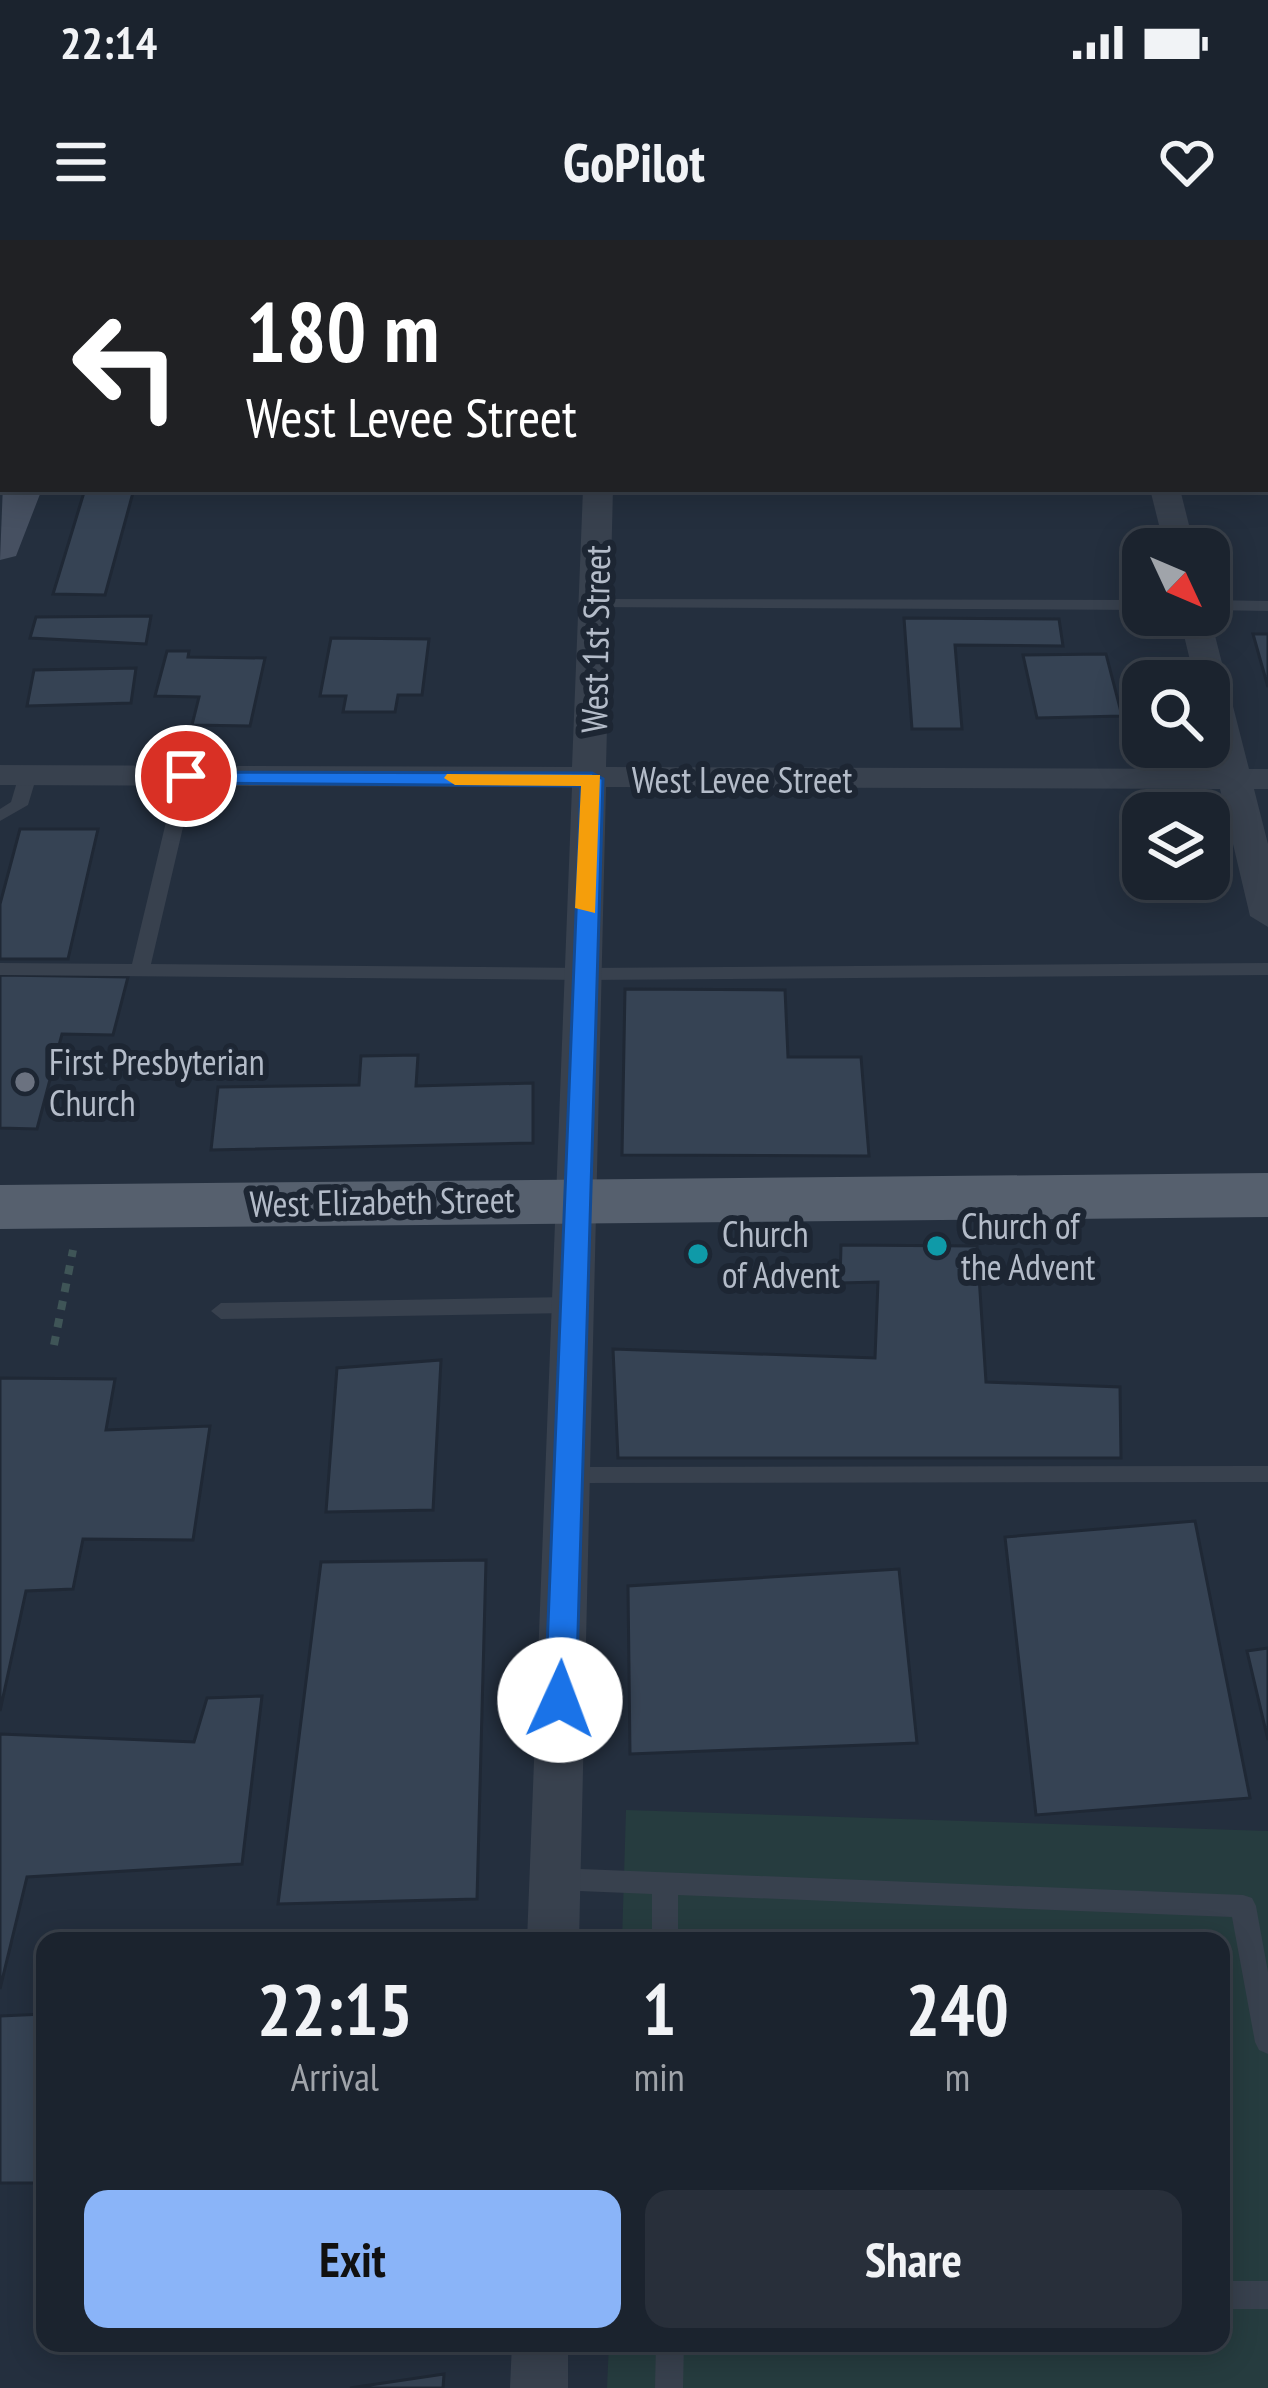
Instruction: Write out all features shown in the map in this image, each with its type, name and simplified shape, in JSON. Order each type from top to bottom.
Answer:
[{"type":"main road","points":[[0,547],[20,492]]},
{"type":"main road","name":"West Elizabeth Street","points":[[0,1207],[1268,1195]]},
{"type":"street","name":"West 1st Street","points":[[553,1932],[598,492]]},
{"type":"street","points":[[1166,492],[1175,528]]},
{"type":"street","points":[[1203,636],[1251,779],[1268,916]]},
{"type":"street","name":"West Levee Street","points":[[14,775],[1251,779]]},
{"type":"street","points":[[539,2388],[540,2352]]},
{"type":"lane","points":[[596,604],[1122,605]]},
{"type":"lane","points":[[1230,605],[1268,606]]},
{"type":"lane","points":[[0,816],[19,805],[14,775]]},
{"type":"lane","points":[[140,970],[186,776]]},
{"type":"lane","points":[[0,969],[584,974],[1268,969]]},
{"type":"lane","points":[[221,1311],[572,1305]]},
{"type":"lane","points":[[567,1474],[1268,1474]]},
{"type":"lane","points":[[555,1879],[1243,1906],[1268,2042]]},
{"type":"lane","points":[[665,1884],[665,1932]]},
{"type":"lane","points":[[1230,2295],[1268,2295]]},
{"type":"lane","points":[[669,2388],[670,2352]]},
{"type":"path","points":[[54,1345],[82,1208]]},
{"type":"green space","points":[[626,1810],[1268,1831],[1268,2388],[607,2388],[609,2352],[1230,2352],[1230,1932],[622,1932]]},
{"type":"building","points":[[84,492],[133,492],[105,595],[53,594]]},
{"type":"building","points":[[151,616],[146,644],[30,638],[36,617]]},
{"type":"building","points":[[904,618],[1059,619],[1063,646],[955,645],[962,729],[912,729]]},
{"type":"building","points":[[1253,634],[1268,634],[1268,687]]},
{"type":"building","points":[[331,638],[429,639],[422,695],[398,695],[395,712],[343,712],[346,696],[320,696]]},
{"type":"building","points":[[167,651],[189,651],[188,657],[265,658],[250,726],[192,725],[199,697],[155,696]]},
{"type":"building","points":[[1106,654],[1122,716],[1037,718],[1023,655]]},
{"type":"building","points":[[136,668],[131,703],[27,706],[34,670]]},
{"type":"building","points":[[20,829],[98,829],[68,959],[0,959],[0,904]]},
{"type":"building","name":"First Presbyterian Church","points":[[0,975],[128,977],[113,1035],[62,1034],[37,1129],[0,1128]]},
{"type":"building","points":[[625,989],[785,990],[788,1057],[861,1057],[869,1156],[622,1155]]},
{"type":"building","points":[[418,1055],[416,1086],[533,1083],[533,1143],[211,1150],[218,1087],[359,1085],[361,1056]]},
{"type":"building","name":"Church of the Advent","points":[[841,1245],[977,1246],[986,1382],[1120,1387],[1121,1458],[618,1458],[613,1349],[875,1358],[878,1282],[840,1283]]},
{"type":"building","points":[[441,1360],[433,1510],[326,1512],[337,1368]]},
{"type":"building","points":[[0,1378],[115,1379],[106,1430],[210,1426],[193,1540],[83,1539],[73,1589],[26,1591],[0,1711]]},
{"type":"building","points":[[1195,1521],[1250,1798],[1036,1815],[1005,1537]]},
{"type":"building","points":[[486,1560],[477,1899],[278,1904],[321,1562]]},
{"type":"building","points":[[899,1569],[917,1743],[630,1754],[628,1586]]},
{"type":"building","points":[[1268,1648],[1268,1740],[1247,1651]]},
{"type":"building","points":[[262,1696],[242,1864],[27,1877],[0,1989],[0,1734],[194,1742],[207,1698]]},
{"type":"building","points":[[36,2014],[36,2183],[0,2183],[0,2016]]},
{"type":"building","points":[[444,2374],[443,2388],[350,2388]]},
{"type":"slow traffic","points":[[455,778],[592,779],[587,908]]},
{"type":"place","name":"First Presbyterian Church","points":[[25,1082]]},
{"type":"place","name":"Church of the Advent","points":[[937,1246]]},
{"type":"place","name":"Church of Advent","points":[[698,1254]]},
{"type":"route","points":[[186,776],[592,779],[560,1700]]}]
